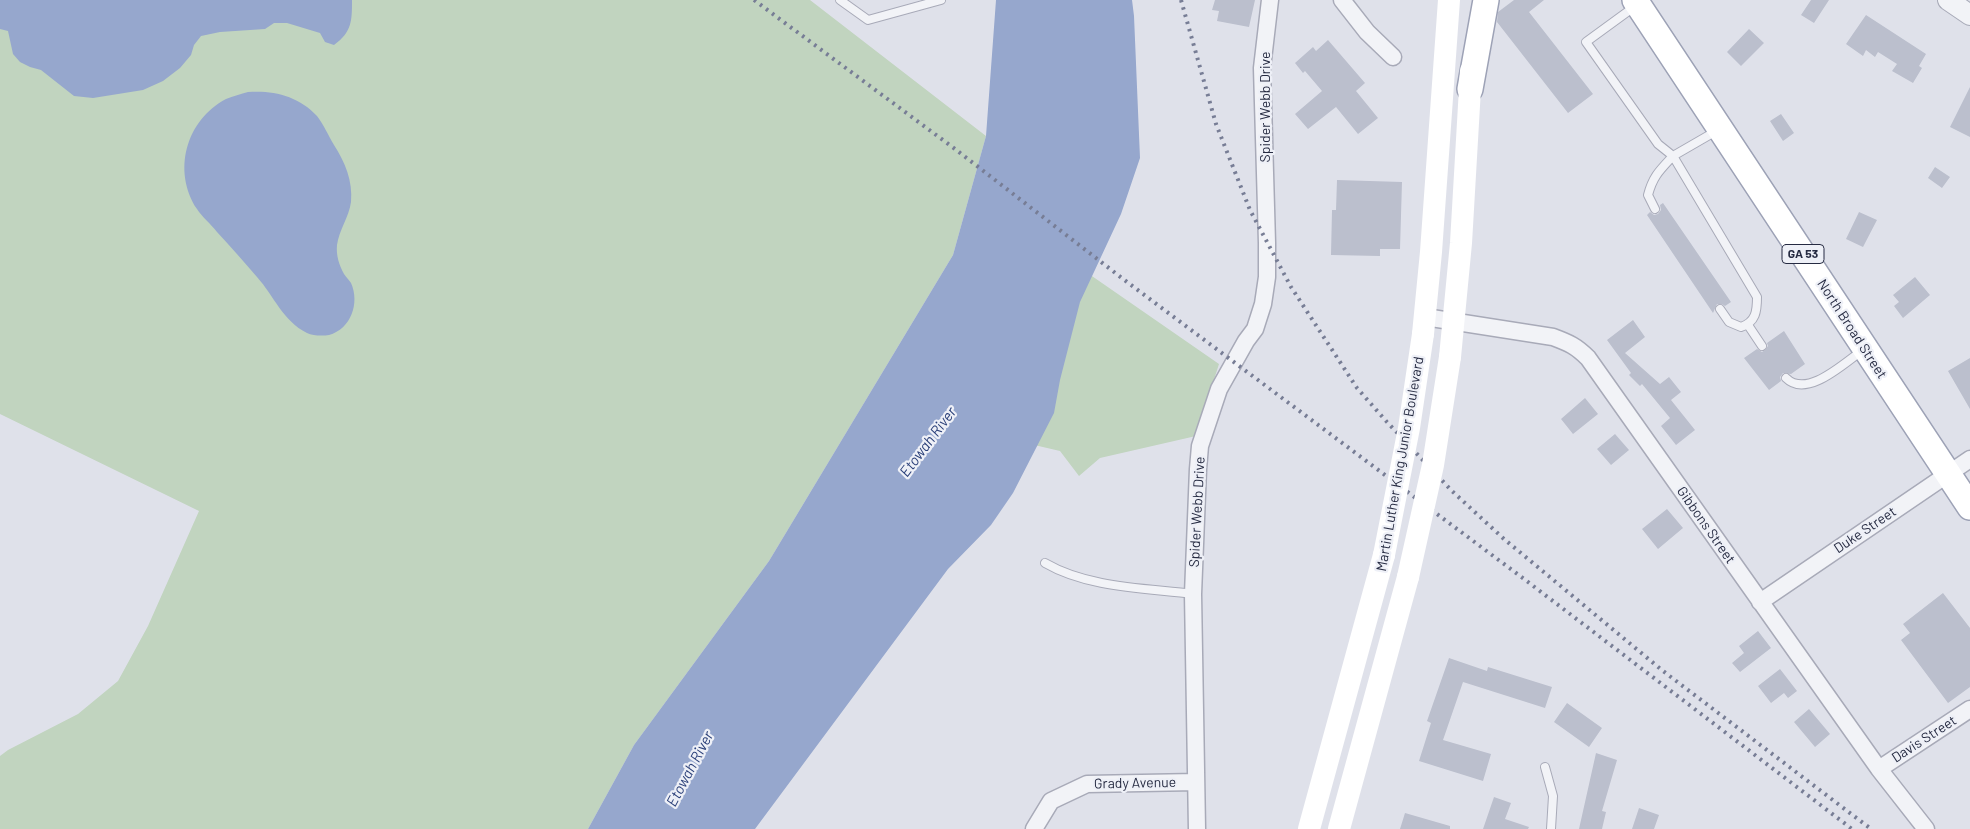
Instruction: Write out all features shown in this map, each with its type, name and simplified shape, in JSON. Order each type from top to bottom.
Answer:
[{"type":"main road","name":"Martin Luther King Junior Boulevard","points":[[1339,829],[1408,577],[1433,465],[1450,357],[1461,243],[1477,0]]},
{"type":"main road","points":[[1470,89],[1486,0]]},
{"type":"main road","name":"North Broad Street","points":[[1637,2],[1970,507]]},
{"type":"main road","name":"Martin Luther King Junior Boulevard","points":[[1309,829],[1384,555],[1410,428],[1424,326],[1431,252],[1444,47],[1444,5]]},
{"type":"street","name":"Spider Webb Drive","points":[[1196,829],[1193,594],[1200,446],[1219,389],[1246,341],[1255,329],[1263,304],[1266,277],[1262,68],[1270,0]]},
{"type":"street","points":[[1342,0],[1368,32],[1393,57]]},
{"type":"street","points":[[1948,0],[1970,15]]},
{"type":"street","name":"Gibbons Street","points":[[1424,326],[1453,322],[1553,337],[1572,343],[1588,358],[1879,769],[1926,829]]},
{"type":"street","name":"Duke Street","points":[[1760,602],[1970,459]]},
{"type":"street","name":"Davis Street","points":[[1879,769],[1970,709]]},
{"type":"street","name":"Grady Avenue","points":[[1034,829],[1051,801],[1087,784],[1196,782]]},
{"type":"lane","points":[[840,0],[868,20],[941,0]]},
{"type":"lane","points":[[1637,2],[1586,42],[1658,144],[1673,156],[1757,297],[1754,319],[1748,325],[1735,326],[1729,322],[1720,309]]},
{"type":"lane","points":[[1655,209],[1648,195],[1655,175],[1673,156],[1720,129]]},
{"type":"lane","points":[[1748,325],[1762,346]]},
{"type":"lane","points":[[1786,378],[1791,384],[1800,386],[1813,384],[1865,348]]},
{"type":"lane","points":[[1045,562],[1062,572],[1087,580],[1193,594]]},
{"type":"lane","points":[[1545,767],[1553,796],[1551,829]]},
{"type":"green space","points":[[0,0],[810,0],[986,136],[953,255],[769,561],[634,745],[588,829],[0,829],[0,756],[78,714],[118,681],[148,626],[199,511],[0,414]]},
{"type":"green space","points":[[1089,274],[1219,364],[1196,436],[1100,458],[1079,476],[1060,451],[1030,444]]},
{"type":"water","points":[[0,0],[352,0],[352,7],[348,31],[334,45],[325,42],[320,33],[287,23],[274,23],[265,29],[220,32],[201,36],[194,45],[191,55],[180,68],[163,81],[143,90],[93,98],[74,96],[41,70],[20,62],[13,54],[8,31],[0,29]]},
{"type":"water","name":"Etowah River","points":[[996,0],[1132,0],[1140,158],[1121,214],[1080,302],[1060,380],[1054,413],[1013,493],[991,525],[948,569],[755,829],[588,829],[634,745],[769,561],[953,255],[986,136]]},
{"type":"water","points":[[248,92],[276,93],[294,99],[310,109],[322,123],[342,158],[347,172],[351,187],[351,202],[338,239],[337,252],[344,274],[354,291],[354,307],[352,314],[343,327],[329,335],[318,336],[309,334],[291,322],[263,284],[199,212],[189,194],[185,179],[185,163],[187,148],[193,133],[212,108],[226,99]]},
{"type":"building","points":[[1215,0],[1255,0],[1249,27],[1217,21],[1219,11],[1212,10]]},
{"type":"building","points":[[1514,0],[1544,0],[1529,12],[1593,94],[1568,113],[1497,22],[1498,12]]},
{"type":"building","points":[[1811,0],[1829,0],[1814,23],[1801,15]]},
{"type":"building","points":[[1866,15],[1926,54],[1919,66],[1922,68],[1913,83],[1892,71],[1897,64],[1878,52],[1875,57],[1866,50],[1863,56],[1846,44]]},
{"type":"building","points":[[1749,29],[1764,43],[1741,66],[1727,52]]},
{"type":"building","points":[[1328,40],[1365,83],[1356,91],[1378,118],[1358,134],[1336,107],[1308,129],[1295,114],[1322,91],[1305,71],[1303,73],[1295,63],[1313,47],[1316,51]]},
{"type":"building","points":[[1970,87],[1970,137],[1950,127]]},
{"type":"building","points":[[1781,114],[1794,133],[1783,141],[1770,121]]},
{"type":"building","points":[[1935,167],[1950,177],[1942,188],[1928,178]]},
{"type":"building","points":[[1337,180],[1402,182],[1400,249],[1380,249],[1380,256],[1331,255],[1332,210],[1336,210]]},
{"type":"building","points":[[1663,203],[1731,302],[1725,306],[1717,304],[1713,313],[1647,215],[1650,212],[1654,215],[1658,214],[1661,210],[1660,205]]},
{"type":"building","points":[[1859,212],[1877,220],[1863,247],[1846,239]]},
{"type":"building","points":[[1915,277],[1930,295],[1903,318],[1894,306],[1899,302],[1893,295]]},
{"type":"building","points":[[1633,320],[1645,337],[1625,353],[1660,384],[1669,377],[1681,392],[1671,400],[1695,430],[1676,445],[1661,426],[1670,418],[1642,384],[1640,386],[1629,375],[1631,373],[1607,340]]},
{"type":"building","points":[[1784,331],[1805,364],[1791,374],[1783,373],[1780,377],[1781,381],[1769,390],[1744,358],[1757,349],[1762,352],[1765,350],[1768,346],[1767,343]]},
{"type":"building","points":[[1970,358],[1970,409],[1948,371]]},
{"type":"building","points":[[1585,398],[1598,414],[1573,434],[1561,419]]},
{"type":"building","points":[[1615,434],[1629,450],[1611,465],[1597,449]]},
{"type":"building","points":[[1667,509],[1683,528],[1658,549],[1642,529]]},
{"type":"building","points":[[1943,593],[1970,628],[1970,687],[1948,703],[1901,640],[1910,633],[1903,624]]},
{"type":"building","points":[[1758,631],[1771,648],[1740,672],[1732,663],[1744,653],[1739,646]]},
{"type":"building","points":[[1449,658],[1487,671],[1488,667],[1552,687],[1545,708],[1463,682],[1443,740],[1491,754],[1483,781],[1419,761],[1431,723],[1427,721]]},
{"type":"building","points":[[1780,669],[1797,691],[1788,698],[1784,693],[1771,703],[1758,686]]},
{"type":"building","points":[[1567,703],[1602,728],[1589,747],[1554,722]]},
{"type":"building","points":[[1809,709],[1830,734],[1815,747],[1794,722]]},
{"type":"building","points":[[1596,753],[1617,760],[1602,811],[1606,812],[1602,829],[1579,829]]},
{"type":"building","points":[[1494,797],[1511,803],[1505,819],[1529,827],[1528,829],[1483,829]]},
{"type":"building","points":[[1639,808],[1659,815],[1654,829],[1632,829]]},
{"type":"building","points":[[1405,813],[1450,826],[1450,829],[1400,829]]},
{"type":"railway","points":[[754,0],[955,149],[1127,282],[1528,582],[1852,829]]},
{"type":"railway","points":[[1181,0],[1216,124],[1250,210],[1291,287],[1357,388],[1452,491],[1504,539],[1663,671],[1871,829]]}]
